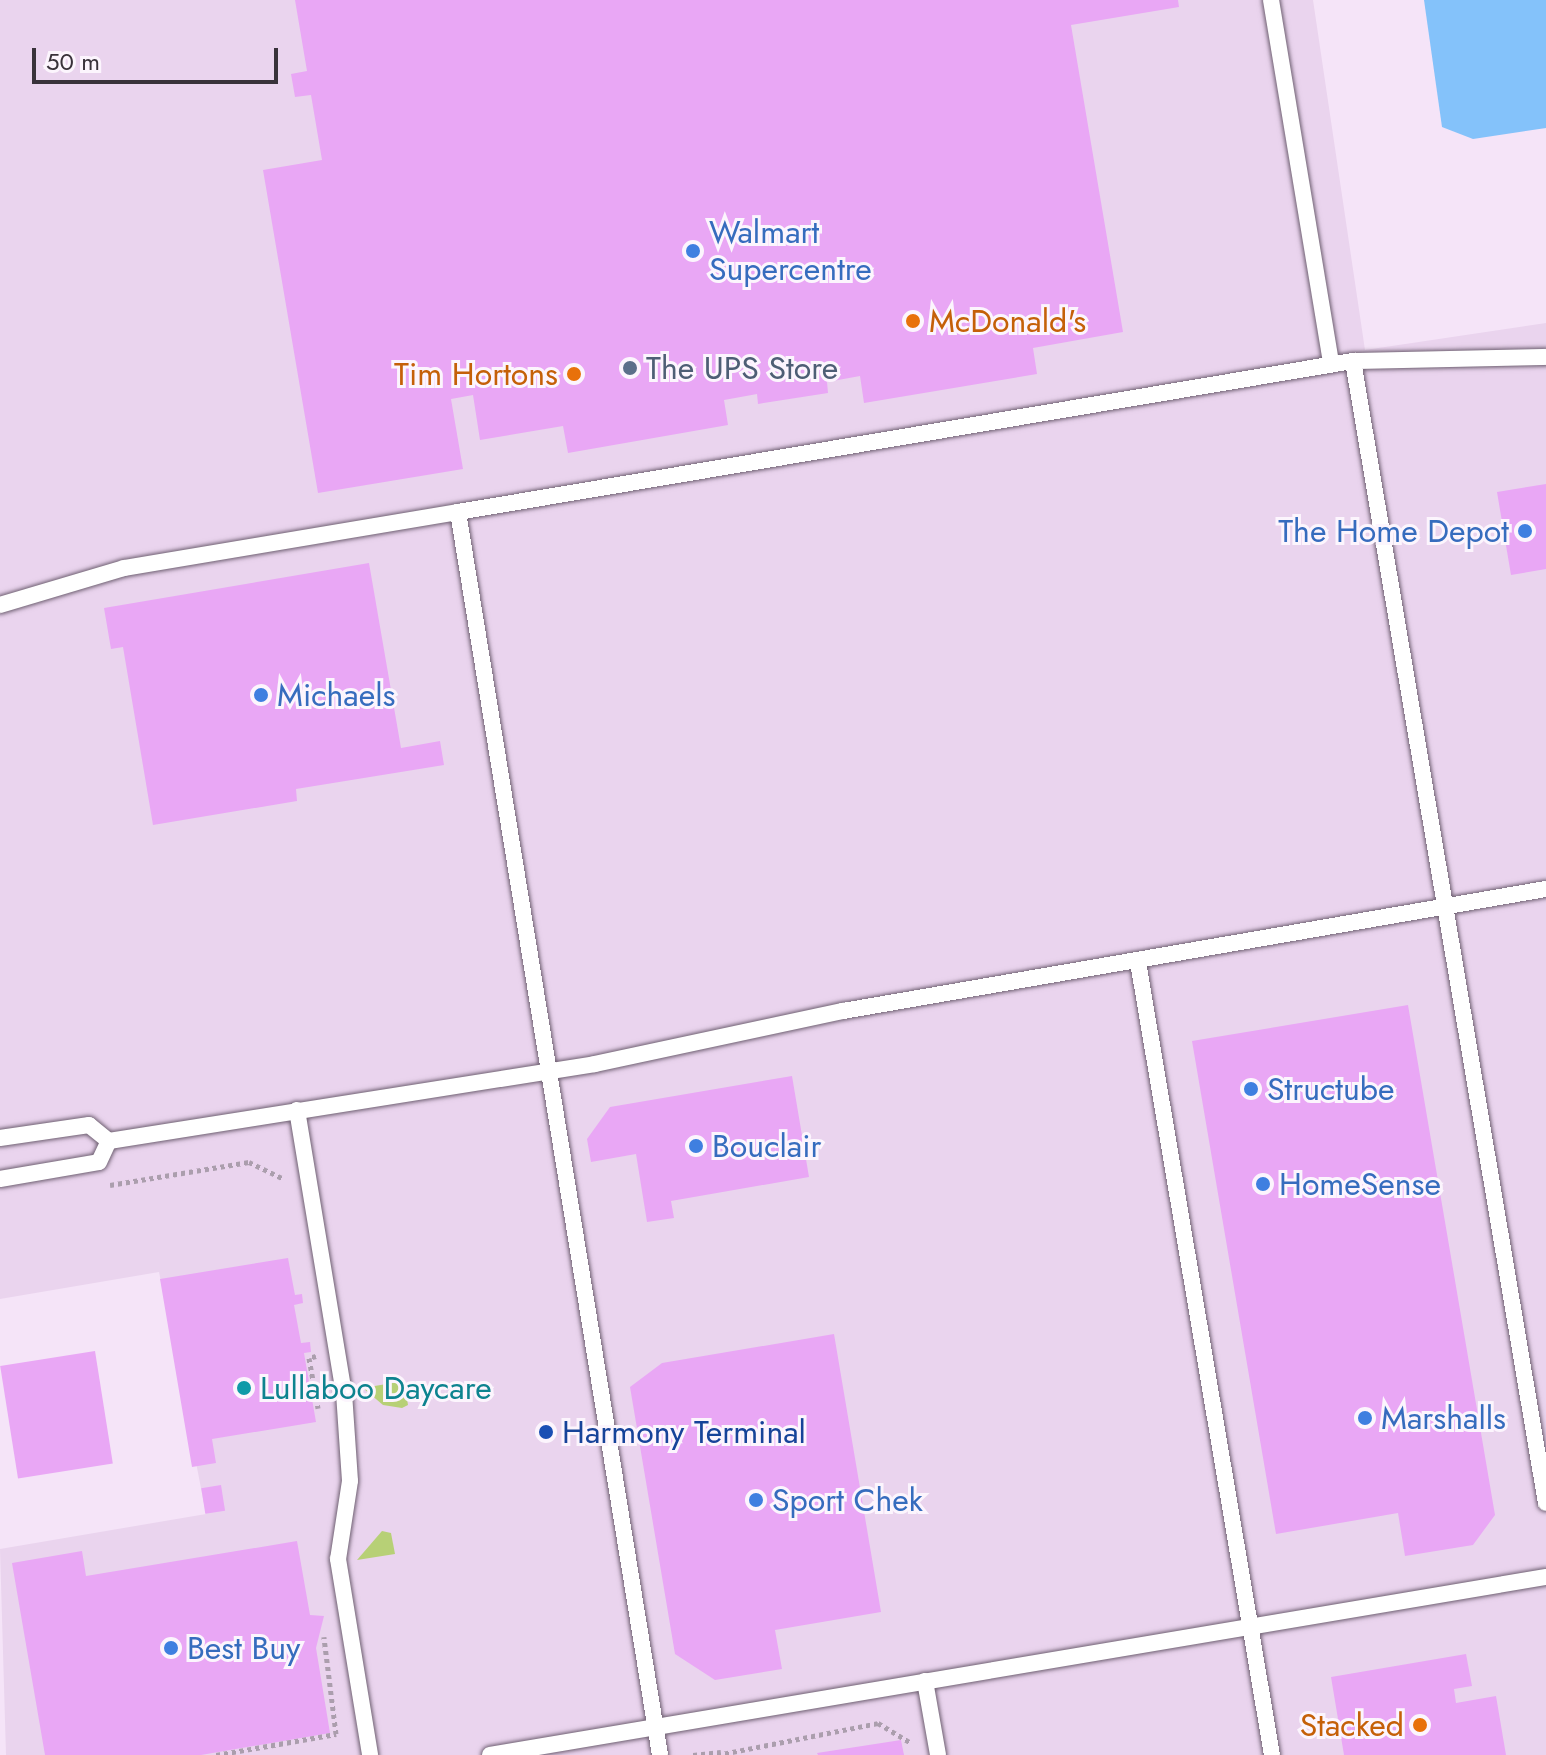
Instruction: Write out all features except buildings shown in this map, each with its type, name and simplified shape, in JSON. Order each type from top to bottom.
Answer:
[{"type":"lane","points":[[1271,0],[1331,364]]},
{"type":"lane","points":[[0,605],[124,568],[1331,364],[1546,357]]},
{"type":"lane","points":[[1353,361],[1546,1503]]},
{"type":"lane","points":[[458,512],[660,1755]]},
{"type":"lane","points":[[0,1138],[89,1125],[109,1141],[548,1070],[1546,889]]},
{"type":"lane","points":[[1138,962],[1272,1755]]},
{"type":"lane","points":[[297,1110],[344,1393],[350,1481],[338,1559],[370,1755]]},
{"type":"lane","points":[[0,1179],[99,1162],[109,1141]]},
{"type":"lane","points":[[490,1755],[1546,1577]]},
{"type":"lane","points":[[925,1681],[938,1755]]},
{"type":"path","points":[[104,1186],[249,1162],[270,1166],[288,1184]]},
{"type":"path","points":[[216,1755],[336,1734],[322,1654],[326,1620]]},
{"type":"path","points":[[693,1755],[719,1754],[878,1723],[901,1731],[913,1755]]},
{"type":"shaded area","points":[[0,0],[1313,0],[1365,350],[1546,323],[1546,1755],[6,1755],[0,1549],[206,1514],[159,1272],[0,1299]]},
{"type":"green space","points":[[404,1381],[408,1405],[402,1408],[383,1405],[363,1388]]},
{"type":"green space","points":[[382,1531],[391,1533],[395,1554],[357,1560]]},
{"type":"water","points":[[1424,0],[1546,0],[1546,128],[1473,139],[1442,127]]},
{"type":"place","name":"Walmart Supercentre","points":[[693,251]]},
{"type":"place","name":"McDonald's","points":[[913,321]]},
{"type":"place","name":"The UPS Store","points":[[630,368]]},
{"type":"place","name":"Tim Hortons","points":[[574,374]]},
{"type":"place","name":"The Home Depot","points":[[1525,531]]},
{"type":"place","name":"Michaels","points":[[261,695]]},
{"type":"place","name":"Structube","points":[[1251,1089]]},
{"type":"place","name":"Bouclair","points":[[696,1146]]},
{"type":"place","name":"HomeSense","points":[[1263,1184]]},
{"type":"place","name":"Lullaboo Daycare","points":[[244,1388]]},
{"type":"place","name":"Marshalls","points":[[1365,1418]]},
{"type":"place","name":"Harmony Terminal","points":[[546,1432]]},
{"type":"place","name":"Sport Chek","points":[[756,1500]]},
{"type":"place","name":"Best Buy","points":[[171,1648]]},
{"type":"place","name":"Stacked","points":[[1420,1725]]}]
